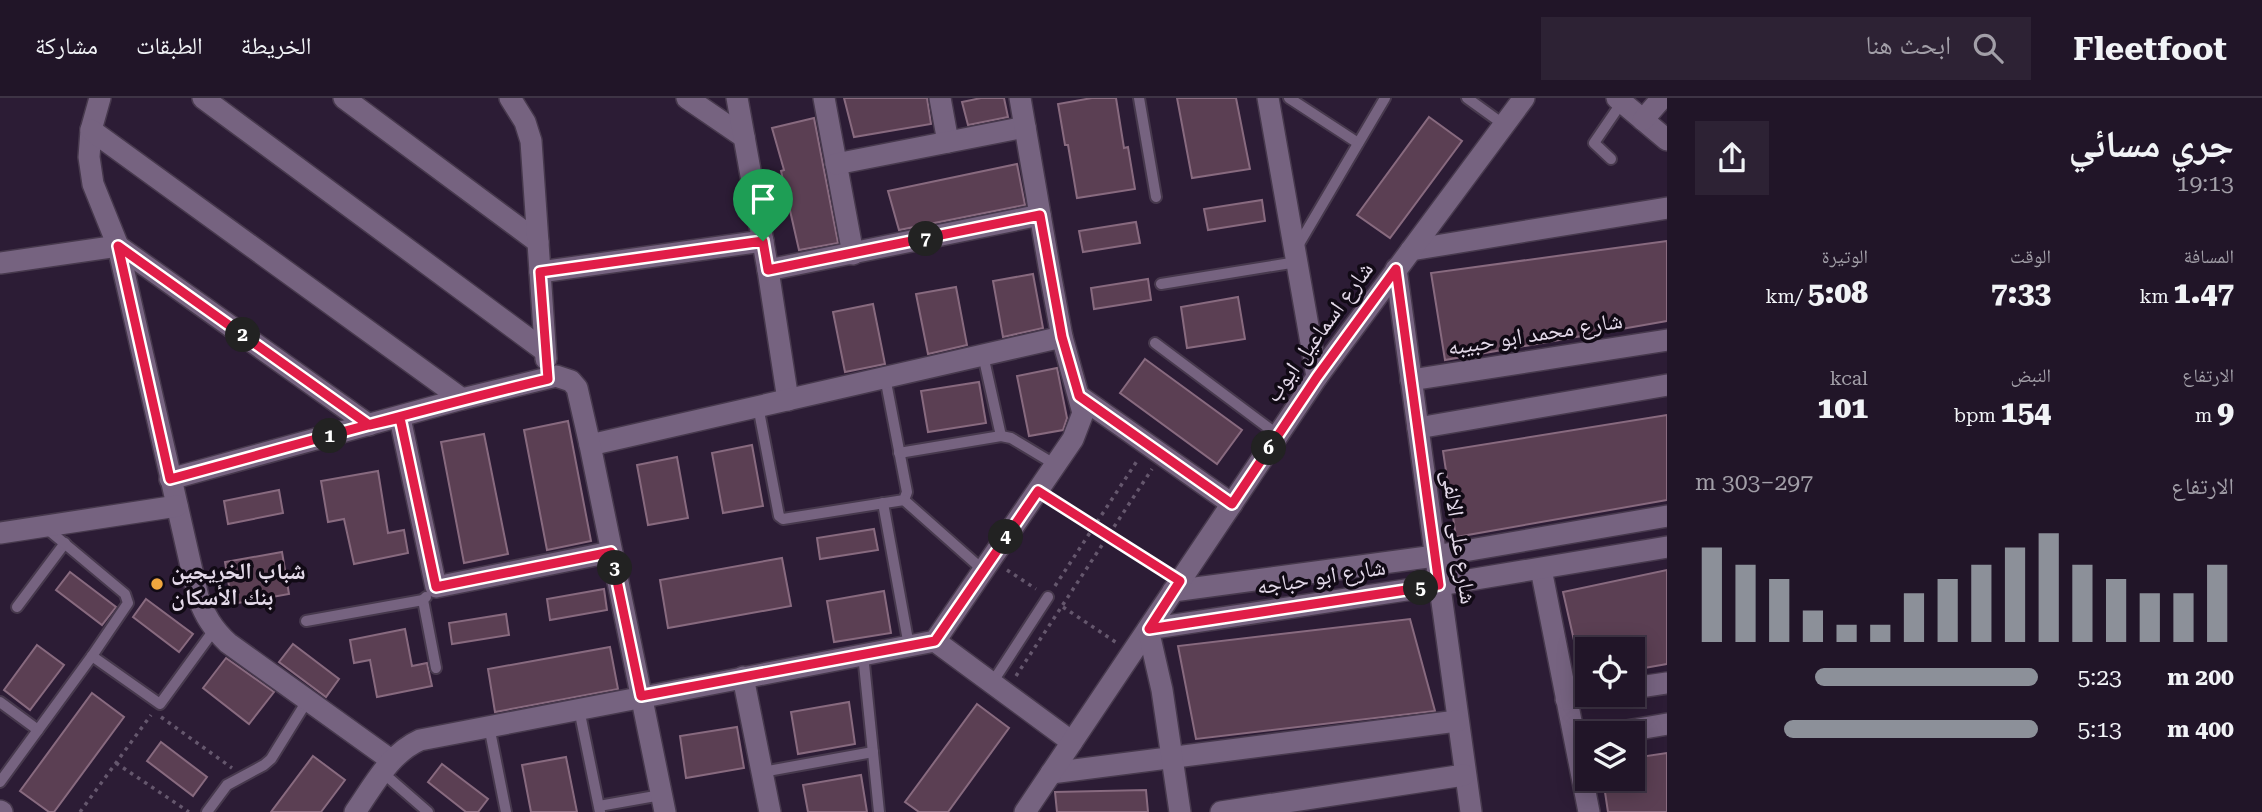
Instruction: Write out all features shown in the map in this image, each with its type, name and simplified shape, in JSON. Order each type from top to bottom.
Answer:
[{"type":"street","points":[[100,98],[91,130],[89,158],[93,184],[118,246],[170,479],[204,614],[214,630],[228,643],[307,701],[387,766]]},
{"type":"street","points":[[203,98],[545,351]]},
{"type":"street","points":[[344,98],[538,242]]},
{"type":"street","points":[[510,98],[525,122],[531,141],[548,379]]},
{"type":"street","points":[[687,98],[744,137]]},
{"type":"street","points":[[737,98],[788,400]]},
{"type":"street","points":[[824,98],[853,254]]},
{"type":"street","points":[[940,98],[948,142]]},
{"type":"street","points":[[355,812],[387,766],[409,745],[420,740],[935,641],[1056,465],[1079,428],[1083,413],[1062,337],[1020,98]]},
{"type":"street","points":[[1268,98],[1317,377]]},
{"type":"street","name":"شارع اسماعيل ايوب","points":[[1025,812],[1317,377],[1524,98]]},
{"type":"street","points":[[1643,120],[1662,98]]},
{"type":"street","points":[[1620,100],[1667,140]]},
{"type":"street","points":[[836,164],[1025,127]]},
{"type":"street","points":[[91,130],[462,399]]},
{"type":"street","points":[[1411,250],[1667,208]]},
{"type":"street","points":[[768,270],[1040,215]]},
{"type":"street","points":[[540,272],[763,241]]},
{"type":"street","points":[[0,262],[118,246],[369,425]]},
{"type":"street","name":"شارع على الالفى","points":[[1396,269],[1471,812]]},
{"type":"street","points":[[590,445],[1062,337]]},
{"type":"street","name":"شارع محمد ابو حبيبه","points":[[1411,380],[1667,340]]},
{"type":"street","points":[[170,479],[462,399],[564,377],[577,387],[663,803]]},
{"type":"street","points":[[1418,428],[1667,385]]},
{"type":"street","points":[[1079,396],[1232,504]]},
{"type":"street","points":[[400,418],[430,594],[611,552]]},
{"type":"street","points":[[0,533],[177,506]]},
{"type":"street","name":"شارع ابو حباجه","points":[[1176,586],[1435,556],[1667,516]]},
{"type":"street","name":"شارع ابو حباجه","points":[[1149,629],[1667,547]]},
{"type":"street","points":[[1541,569],[1566,699],[1575,723]]},
{"type":"street","points":[[1149,629],[1174,757],[1181,812]]},
{"type":"street","points":[[935,641],[1072,742]]},
{"type":"street","points":[[743,677],[770,812]]},
{"type":"street","points":[[1645,686],[1667,683]]},
{"type":"street","points":[[1566,699],[1575,698]]},
{"type":"street","points":[[1044,812],[1046,779],[1174,757],[1457,721]]},
{"type":"street","points":[[1645,728],[1667,724]]},
{"type":"street","points":[[1221,812],[1464,775]]},
{"type":"street","points":[[1587,791],[1589,812]]},
{"type":"lane","points":[[1139,98],[1156,197]]},
{"type":"lane","points":[[1289,98],[1359,143]]},
{"type":"lane","points":[[1161,284],[1296,257],[1385,98]]},
{"type":"lane","points":[[1467,98],[1503,124]]},
{"type":"lane","points":[[1611,159],[1595,146],[1594,141],[1620,100]]},
{"type":"lane","points":[[1155,344],[1278,435]]},
{"type":"lane","points":[[983,355],[1001,436]]},
{"type":"lane","points":[[885,377],[906,492],[904,500]]},
{"type":"lane","points":[[758,406],[779,516],[783,519],[904,500],[984,570]]},
{"type":"lane","points":[[899,453],[1001,436],[1011,438],[1056,465]]},
{"type":"lane","points":[[883,503],[909,646]]},
{"type":"lane","points":[[0,782],[127,607],[127,598],[44,526]]},
{"type":"lane","points":[[17,607],[65,543]]},
{"type":"lane","points":[[306,621],[430,594],[436,668]]},
{"type":"lane","points":[[999,688],[1048,597]]},
{"type":"lane","points":[[92,656],[160,704],[214,630]]},
{"type":"lane","points":[[863,654],[879,812]]},
{"type":"lane","points":[[207,812],[227,785],[271,759],[307,701]]},
{"type":"lane","points":[[0,702],[38,730]]},
{"type":"lane","points":[[579,709],[599,809],[663,803]]},
{"type":"lane","points":[[489,726],[506,812]]},
{"type":"lane","points":[[762,772],[873,752]]},
{"type":"lane","points":[[387,766],[428,812]]},
{"type":"path","points":[[1048,597],[1094,526],[1155,450]]},
{"type":"path","points":[[999,688],[1109,536],[1155,450]]},
{"type":"path","points":[[1038,491],[1109,536],[1176,586]]},
{"type":"path","points":[[80,812],[154,712],[242,776]]},
{"type":"path","points":[[116,763],[189,812]]},
{"type":"building","points":[[844,98],[927,98],[931,124],[854,137]]},
{"type":"building","points":[[981,98],[1004,98],[1008,117],[968,125],[962,102]]},
{"type":"building","points":[[1092,98],[1116,98],[1124,148],[1128,147],[1135,189],[1077,198],[1058,104]]},
{"type":"building","points":[[1177,98],[1236,98],[1250,169],[1192,178]]},
{"type":"building","points":[[1429,117],[1462,141],[1390,238],[1357,215]]},
{"type":"building","points":[[814,118],[838,243],[799,250],[781,171],[784,170],[772,128]]},
{"type":"building","points":[[1017,164],[1025,205],[899,230],[888,191]]},
{"type":"building","points":[[1262,200],[1265,221],[1208,230],[1204,209]]},
{"type":"building","points":[[1136,222],[1140,243],[1083,252],[1079,231]]},
{"type":"building","points":[[1667,241],[1667,321],[1445,360],[1431,273]]},
{"type":"building","points":[[1033,274],[1043,328],[1003,337],[993,281]]},
{"type":"building","points":[[1148,279],[1151,300],[1094,309],[1091,288]]},
{"type":"building","points":[[956,287],[967,345],[928,354],[916,294]]},
{"type":"building","points":[[1238,297],[1245,339],[1187,348],[1181,307]]},
{"type":"building","points":[[873,304],[885,364],[845,372],[833,312]]},
{"type":"building","points":[[1145,359],[1242,430],[1217,464],[1120,393]]},
{"type":"building","points":[[1057,368],[1067,418],[1063,430],[1029,436],[1017,376]]},
{"type":"building","points":[[979,382],[986,423],[928,432],[921,391]]},
{"type":"building","points":[[1667,415],[1667,500],[1456,537],[1443,451]]},
{"type":"building","points":[[568,421],[591,541],[547,550],[524,430]]},
{"type":"building","points":[[484,434],[508,554],[464,563],[441,442]]},
{"type":"building","points":[[752,445],[763,506],[723,513],[712,453]]},
{"type":"building","points":[[677,457],[688,518],[648,525],[637,465]]},
{"type":"building","points":[[378,471],[388,533],[404,530],[408,553],[354,564],[344,519],[328,522],[321,481]]},
{"type":"building","points":[[279,490],[283,513],[228,524],[224,501]]},
{"type":"building","points":[[874,529],[878,550],[820,559],[817,538]]},
{"type":"building","points":[[282,552],[289,594],[232,604],[225,562]]},
{"type":"building","points":[[782,558],[791,606],[668,628],[660,580]]},
{"type":"building","points":[[1667,570],[1667,664],[1645,668],[1645,637],[1575,637],[1575,645],[1563,592]]},
{"type":"building","points":[[70,572],[116,607],[102,625],[56,590]]},
{"type":"building","points":[[604,589],[607,610],[550,620],[547,599]]},
{"type":"building","points":[[884,591],[891,633],[834,642],[827,601]]},
{"type":"building","points":[[146,599],[193,634],[179,652],[133,617]]},
{"type":"building","points":[[506,614],[509,635],[452,644],[449,623]]},
{"type":"building","points":[[1410,619],[1435,711],[1196,739],[1178,646]]},
{"type":"building","points":[[405,629],[412,666],[427,663],[432,686],[377,697],[370,660],[354,663],[350,640]]},
{"type":"building","points":[[293,644],[339,679],[326,697],[279,662]]},
{"type":"building","points":[[37,645],[64,665],[30,710],[4,690]]},
{"type":"building","points":[[610,647],[618,689],[495,712],[488,669]]},
{"type":"building","points":[[226,658],[274,692],[249,724],[203,688]]},
{"type":"building","points":[[92,693],[124,717],[54,812],[49,812],[20,791]]},
{"type":"building","points":[[849,702],[855,744],[798,754],[791,712]]},
{"type":"building","points":[[977,704],[1009,728],[948,812],[919,812],[905,802]]},
{"type":"building","points":[[737,727],[744,768],[686,778],[680,736]]},
{"type":"building","points":[[161,742],[207,777],[193,796],[147,761]]},
{"type":"building","points":[[1667,753],[1667,812],[1608,812],[1605,791],[1645,791],[1645,756]]},
{"type":"building","points":[[313,756],[345,780],[321,812],[271,812]]},
{"type":"building","points":[[566,757],[577,812],[531,812],[522,765]]},
{"type":"building","points":[[442,764],[488,799],[478,812],[466,812],[428,782]]},
{"type":"building","points":[[861,775],[867,812],[808,812],[803,785]]},
{"type":"building","points":[[1146,790],[1148,812],[1057,812],[1055,792]]},
{"type":"place","name":"شباب الخريجين بنك الأسكان","points":[[157,584]]},
{"type":"route","points":[[763,241],[540,272],[548,379],[462,399],[400,418],[170,479],[118,246],[369,425],[400,418],[436,587],[611,552],[641,696],[935,641],[1038,491],[1180,581],[1149,629],[1439,585],[1396,269],[1317,377],[1232,504],[1079,396],[1062,337],[1040,215],[768,270],[763,241]]}]
